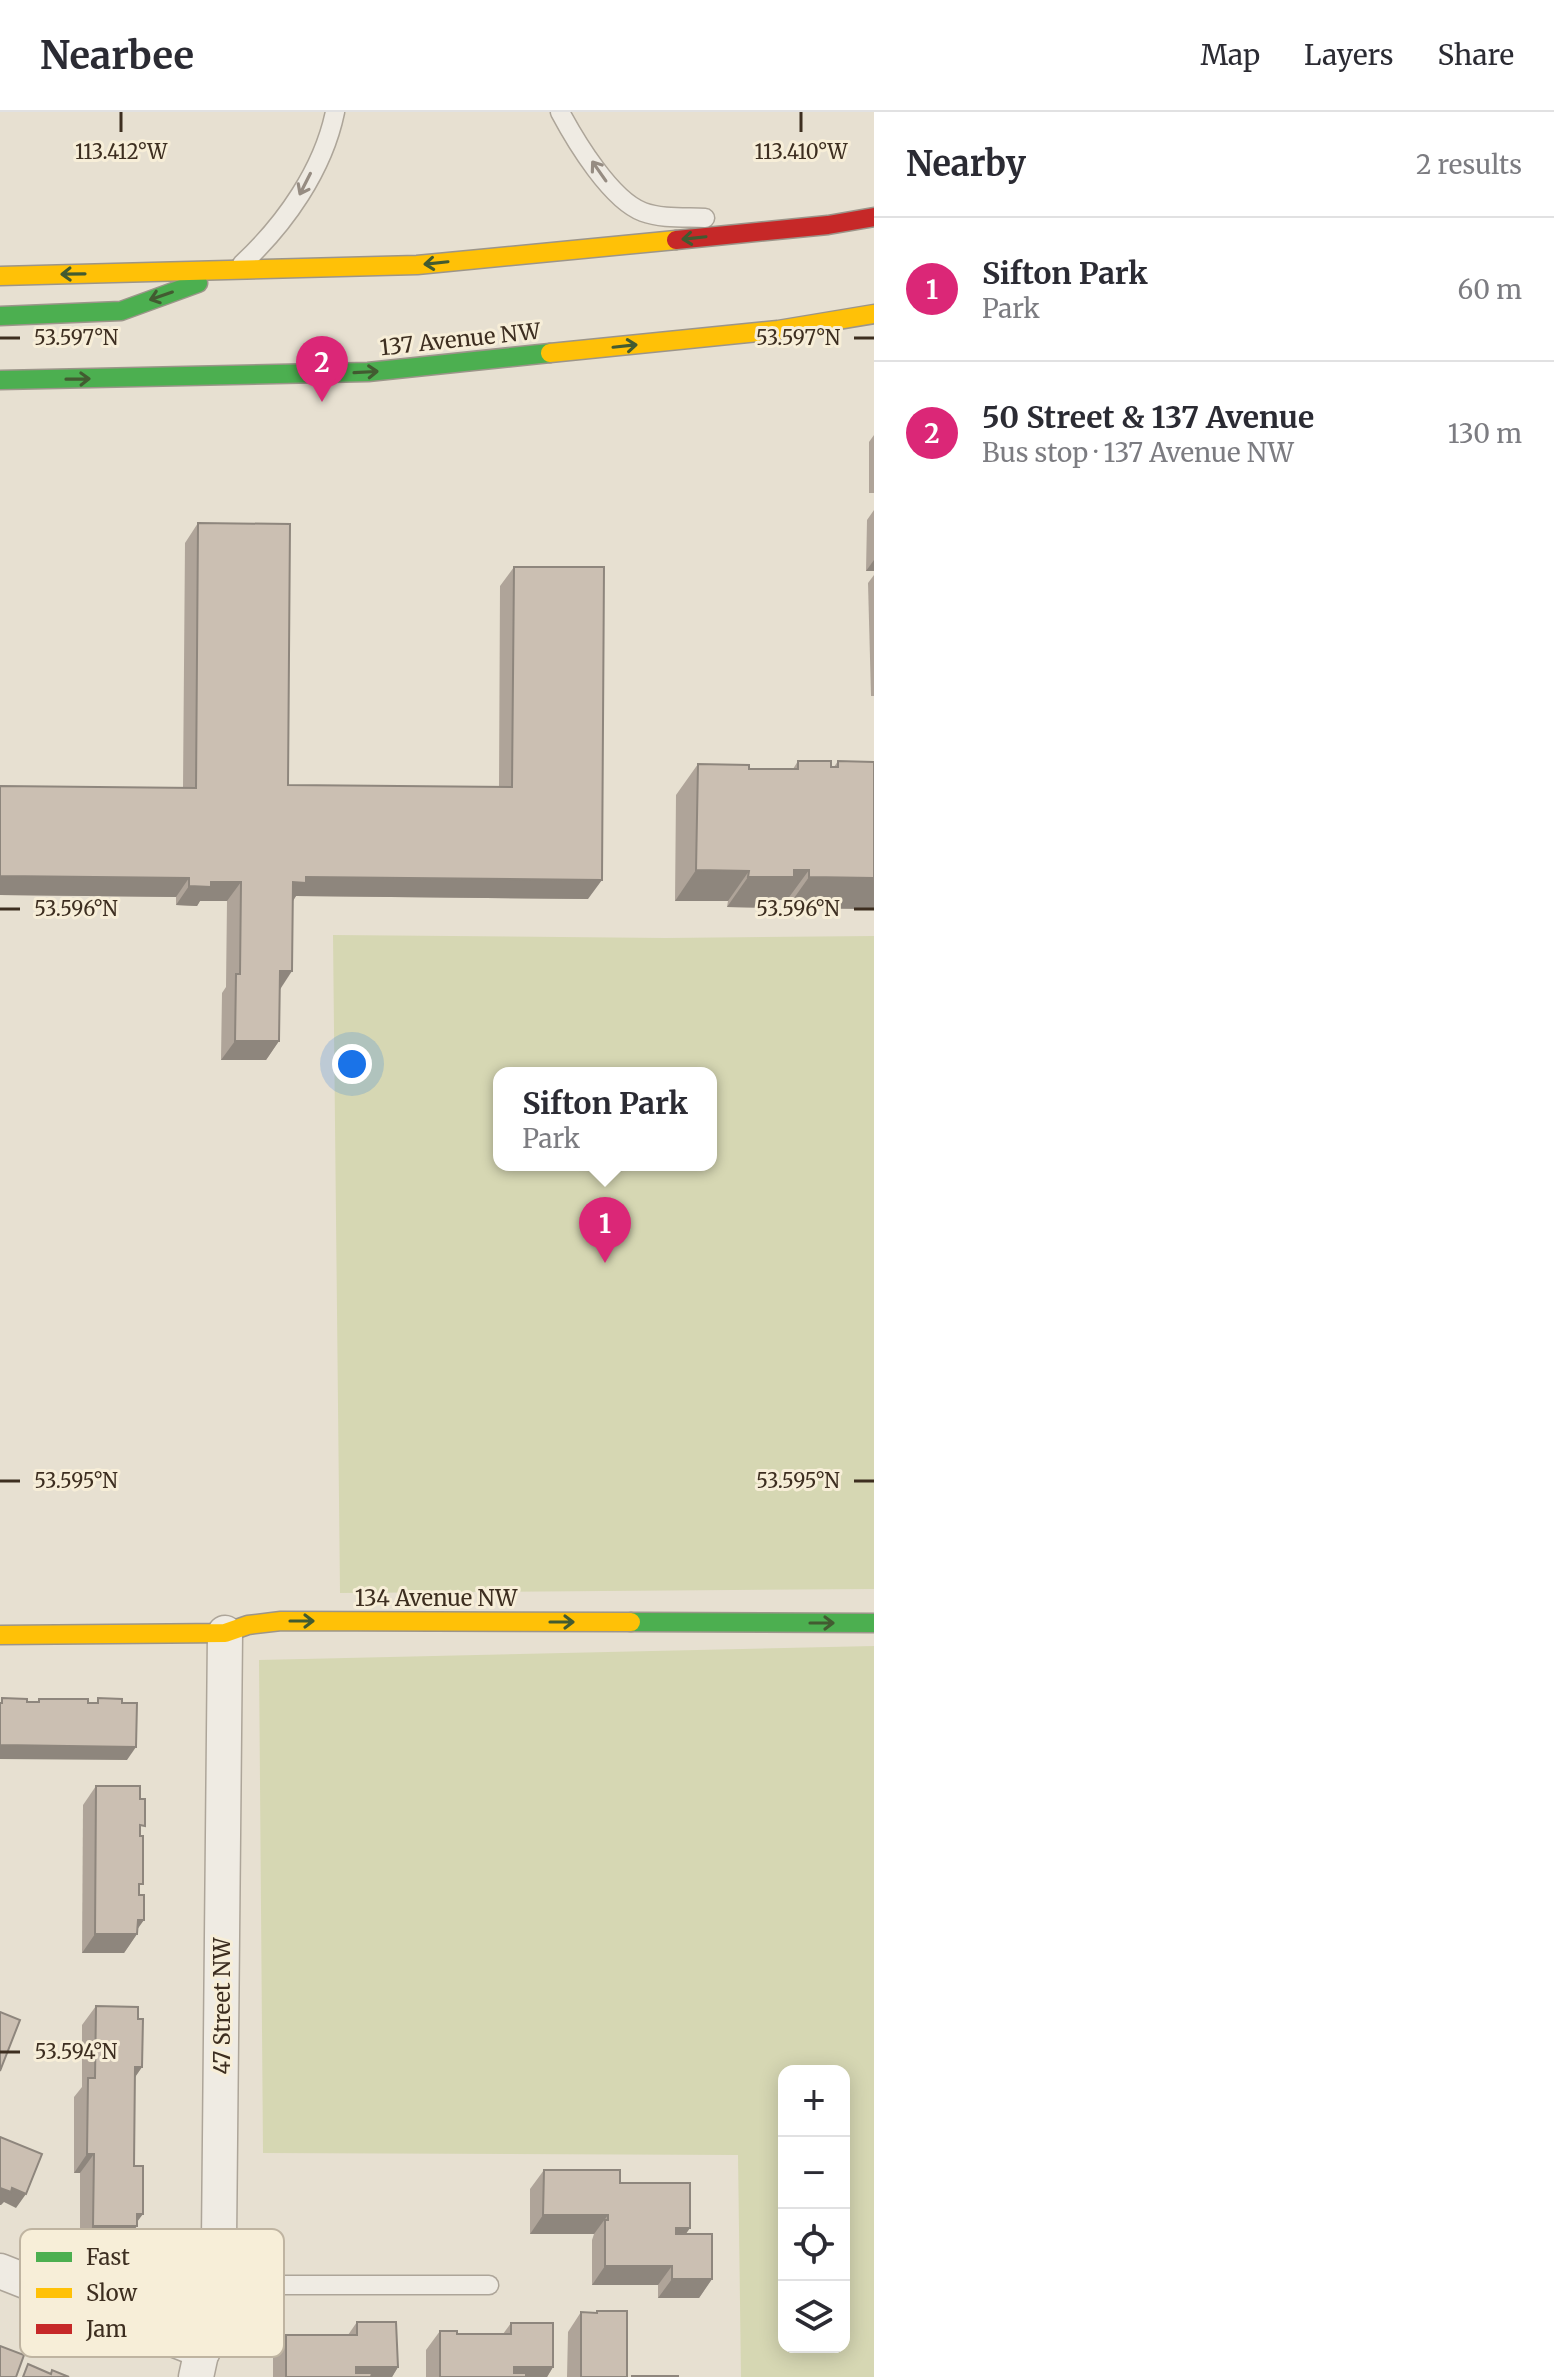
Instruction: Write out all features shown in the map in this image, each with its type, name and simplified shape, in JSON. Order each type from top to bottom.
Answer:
[{"type":"main road","points":[[0,276],[417,265],[828,225],[874,217]]},
{"type":"main road","points":[[0,316],[121,311],[235,271]]},
{"type":"main road","name":"137 Avenue NW","points":[[0,380],[368,372],[778,330],[874,314]]},
{"type":"main road","name":"134 Avenue NW","points":[[0,1635],[225,1633],[248,1625],[281,1621],[874,1623]]},
{"type":"street","name":"47 Street NW","points":[[218,2229],[225,1633]]},
{"type":"street","points":[[0,2271],[20,2280]]},
{"type":"lane","points":[[235,271],[263,245],[294,206],[330,135],[335,112]]},
{"type":"lane","points":[[560,112],[608,184],[625,201],[644,212],[828,225]]},
{"type":"lane","points":[[284,2285],[489,2285]]},
{"type":"green space","points":[[333,935],[874,936],[874,1589],[340,1593]]},
{"type":"green space","points":[[874,1646],[874,2377],[741,2377],[738,2155],[263,2153],[259,1660]]},
{"type":"building","points":[[198,523],[290,524],[288,785],[512,787],[514,567],[604,567],[602,880],[306,877],[306,883],[293,882],[292,971],[280,971],[279,1041],[235,1041],[236,974],[240,974],[241,882],[211,882],[211,887],[189,886],[189,878],[0,876],[0,786],[196,788]]},
{"type":"building","points":[[798,761],[831,761],[831,767],[838,767],[838,761],[874,762],[874,878],[809,877],[809,870],[794,870],[794,877],[748,877],[749,871],[696,870],[698,764],[749,765],[749,769],[798,769]]},
{"type":"building","points":[[2,1698],[27,1699],[27,1702],[39,1702],[39,1699],[88,1699],[88,1703],[98,1703],[98,1698],[137,1703],[136,1747],[0,1745]]},
{"type":"building","points":[[96,1786],[140,1786],[140,1799],[145,1799],[145,1826],[140,1825],[140,1836],[143,1836],[143,1884],[139,1884],[139,1895],[144,1895],[144,1920],[138,1920],[137,1934],[95,1934]]},
{"type":"building","points":[[96,2006],[138,2007],[138,2019],[143,2019],[142,2067],[135,2067],[134,2166],[143,2166],[143,2214],[137,2214],[137,2226],[93,2226],[94,2154],[87,2154],[88,2078],[95,2078]]},
{"type":"building","points":[[0,2012],[20,2020],[0,2071]]},
{"type":"building","points":[[0,2137],[42,2154],[26,2194],[12,2188],[11,2192],[0,2188]]},
{"type":"building","points":[[544,2170],[620,2170],[620,2183],[690,2183],[690,2228],[676,2228],[676,2234],[712,2234],[712,2279],[672,2279],[672,2266],[605,2266],[605,2220],[608,2220],[608,2215],[543,2215]]},
{"type":"building","points":[[627,2311],[627,2377],[581,2377],[581,2312]]},
{"type":"building","points":[[357,2322],[396,2322],[398,2367],[356,2367],[356,2373],[372,2373],[371,2377],[286,2377],[286,2335],[357,2335]]},
{"type":"building","points":[[511,2323],[553,2323],[553,2367],[514,2367],[514,2373],[526,2373],[526,2377],[440,2377],[440,2331],[511,2334]]},
{"type":"building","points":[[0,2346],[23,2357],[16,2377],[0,2377]]},
{"type":"building","points":[[28,2364],[51,2374],[52,2370],[69,2377],[23,2377]]},
{"type":"building","points":[[678,2376],[678,2377],[632,2377]]},
{"type":"traffic: fast","points":[[0,316],[121,311],[198,283]]},
{"type":"traffic: fast","points":[[0,380],[368,372],[550,353]]},
{"type":"traffic: fast","points":[[631,1622],[874,1623]]},
{"type":"traffic: slow","points":[[0,276],[417,265],[676,240]]},
{"type":"traffic: slow","points":[[550,353],[778,330],[874,314]]},
{"type":"traffic: slow","points":[[0,1635],[225,1633],[248,1625],[281,1621],[631,1622]]},
{"type":"traffic: jam","points":[[676,240],[828,225],[874,217]]},
{"type":"place","name":"50 Street & 137 Avenue","points":[[322,402]]},
{"type":"place","name":"Sifton Park","points":[[605,1263]]}]
